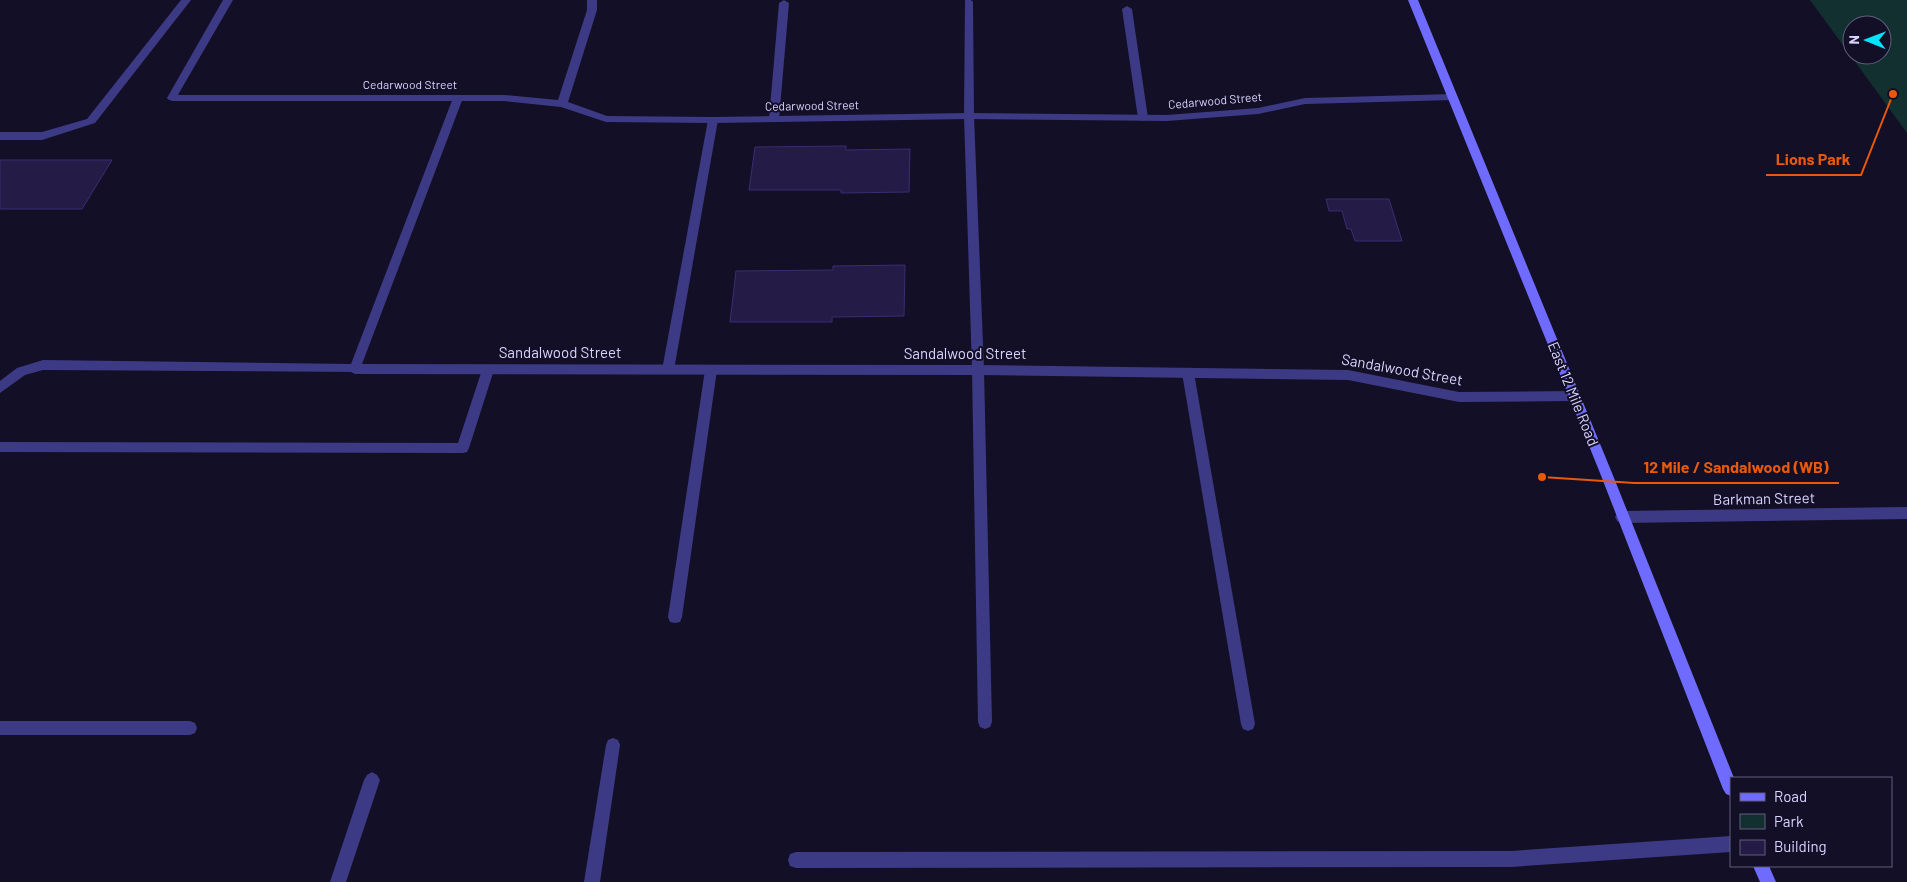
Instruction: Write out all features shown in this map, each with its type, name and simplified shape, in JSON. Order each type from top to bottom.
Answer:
[{"type":"main road","name":"East 12 Mile Road","points":[[1413,0],[1730,787]]},
{"type":"main road","points":[[1761,867],[1768,882]]},
{"type":"street","points":[[0,136],[42,136],[91,121],[186,0]]},
{"type":"street","name":"Cedarwood Street","points":[[228,0],[172,98],[504,98],[562,104],[606,119],[713,120],[969,116],[1168,118],[1258,112],[1305,101],[1453,97]]},
{"type":"street","points":[[562,104],[592,10],[592,0]]},
{"type":"street","points":[[968,2],[969,116],[978,370],[985,722]]},
{"type":"street","points":[[774,119],[784,3]]},
{"type":"street","points":[[1127,9],[1143,118]]},
{"type":"street","points":[[355,369],[458,98]]},
{"type":"street","points":[[668,370],[713,120]]},
{"type":"street","name":"Sandalwood Street","points":[[0,388],[21,371],[43,365],[488,370],[978,370],[1348,375],[1459,397],[1573,396]]},
{"type":"street","points":[[0,448],[463,448],[488,370]]},
{"type":"street","points":[[675,617],[711,370]]},
{"type":"street","points":[[1188,373],[1248,724]]},
{"type":"street","name":"Barkman Street","points":[[1622,517],[1907,512]]},
{"type":"street","points":[[0,728],[190,728]]},
{"type":"street","points":[[592,882],[613,745]]},
{"type":"street","points":[[338,882],[372,780]]},
{"type":"street","points":[[796,860],[1511,859],[1730,844]]},
{"type":"green space","points":[[1810,0],[1907,0],[1907,133],[1857,65],[1892,65],[1892,15],[1842,15],[1842,44]]},
{"type":"building","points":[[846,146],[846,150],[910,149],[909,192],[841,193],[841,190],[749,190],[755,147]]},
{"type":"building","points":[[0,160],[112,160],[82,209],[0,209]]},
{"type":"building","points":[[1326,199],[1389,199],[1402,241],[1355,241],[1351,229],[1347,229],[1342,211],[1329,211]]},
{"type":"building","points":[[905,265],[904,316],[832,317],[832,322],[730,322],[736,271],[833,270],[833,266]]},
{"type":"place","name":"Lions Park","points":[[1893,94]]},
{"type":"place","name":"12 Mile / Sandalwood (WB)","points":[[1542,477]]}]
